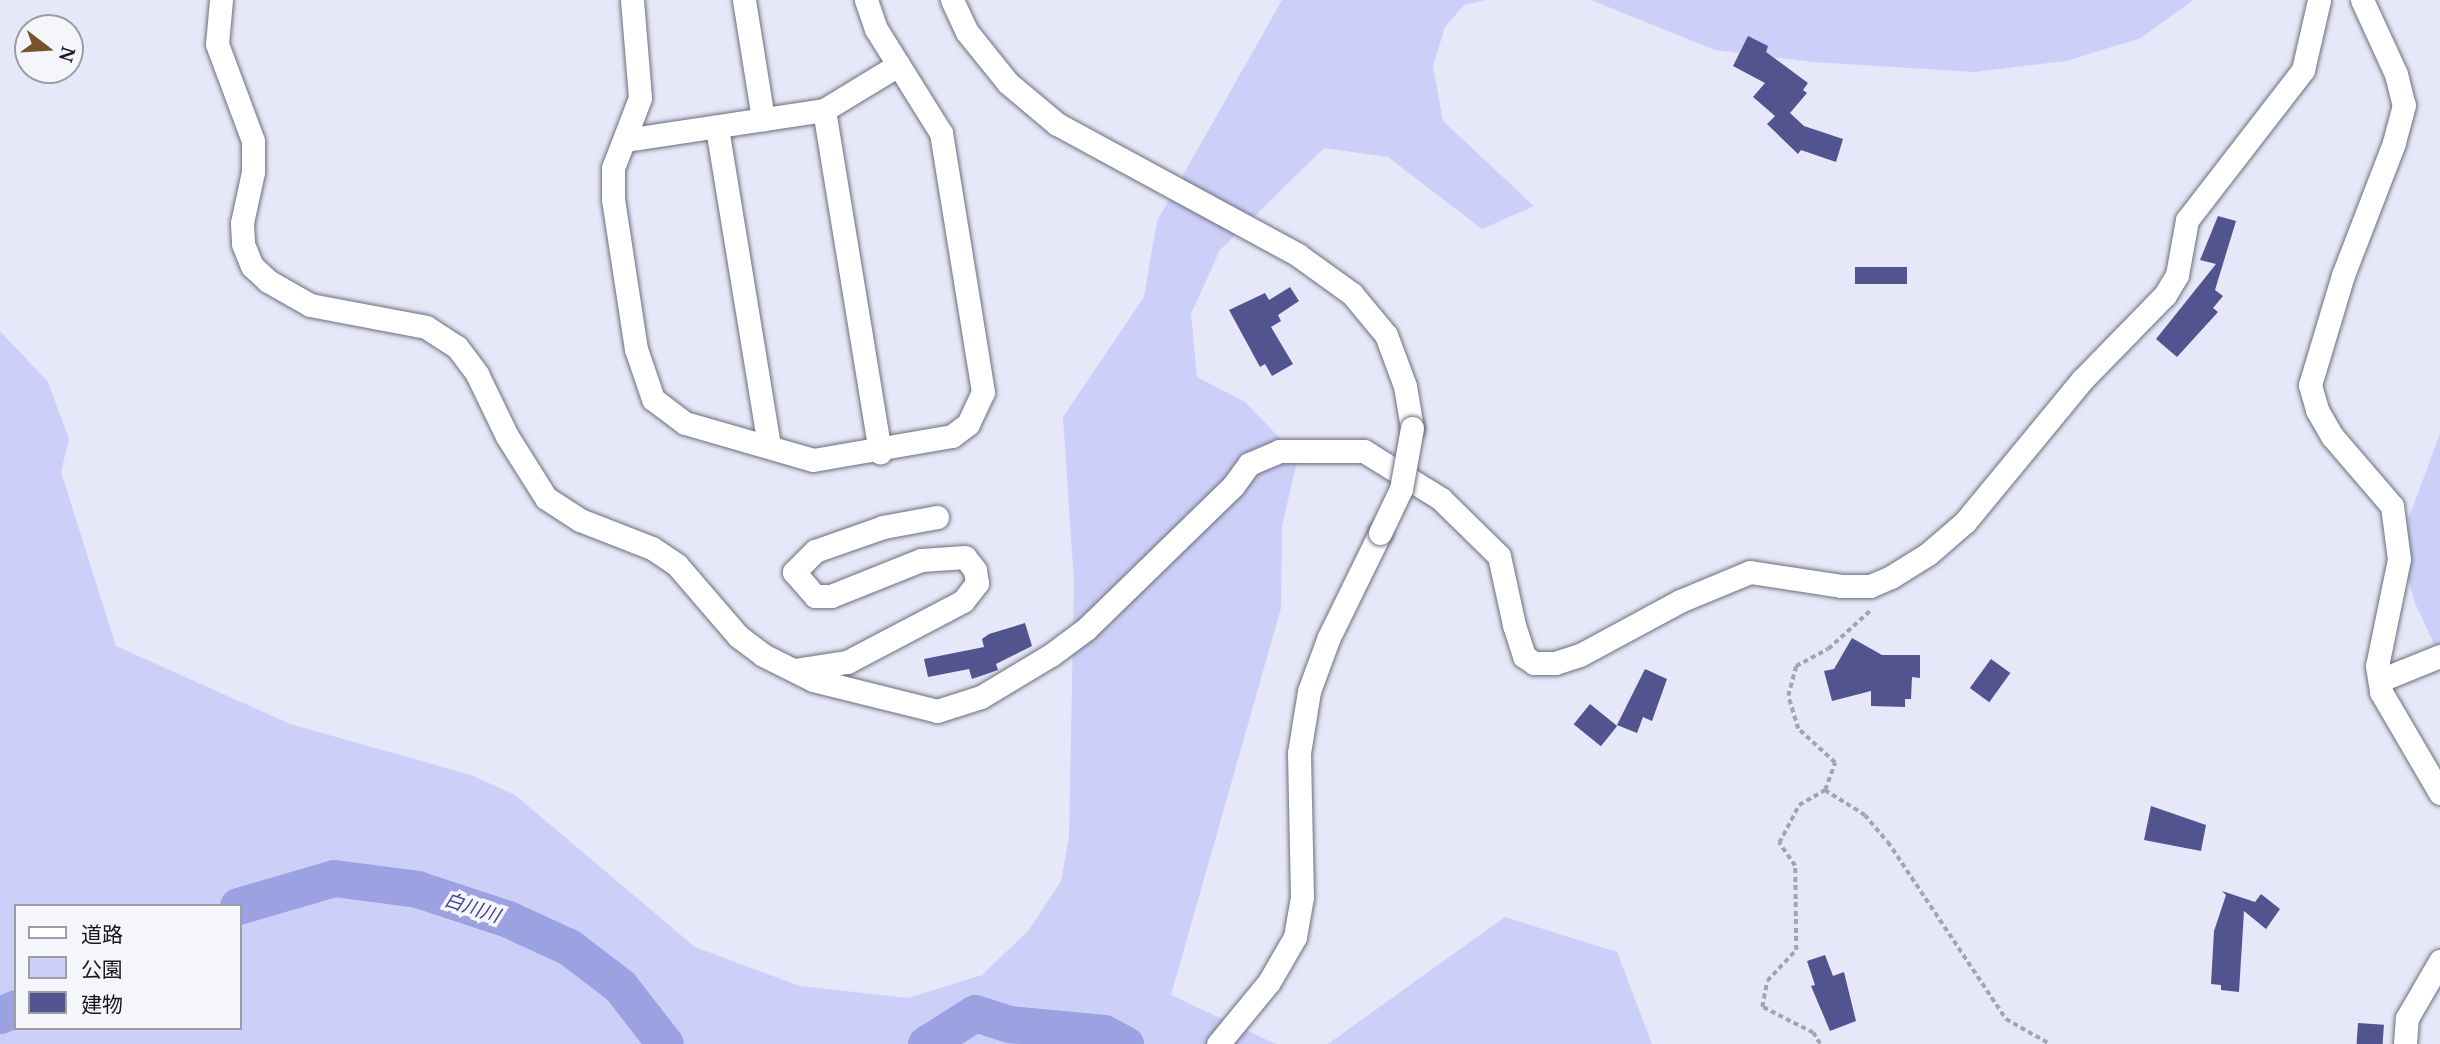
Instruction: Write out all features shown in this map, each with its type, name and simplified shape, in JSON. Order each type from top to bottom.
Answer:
[{"type":"street","points":[[221,0],[217,44],[253,141],[253,172],[242,223],[243,244],[253,266],[268,281],[310,305],[426,327],[457,347],[477,374],[545,498],[580,520],[652,548],[677,565],[738,636],[763,655],[813,680],[916,709],[937,711],[981,697],[1086,629],[1233,486],[1249,464],[1279,451],[1364,451],[1441,499],[1499,556],[1514,625],[1524,656],[1534,663],[1555,663],[1580,655],[1680,601],[1750,572],[1841,586],[1870,586],[1891,577],[1928,554],[1965,522],[2082,380],[2165,295],[2177,275],[2187,220],[2303,71],[2319,0]]},
{"type":"street","points":[[632,0],[640,98],[626,141],[613,168],[613,199],[636,349],[653,399],[685,423],[813,460],[880,452],[952,436],[968,424],[983,392],[984,377],[948,160],[941,133],[898,65],[866,0]]},
{"type":"street","points":[[744,0],[763,119]]},
{"type":"street","points":[[952,0],[967,32],[1008,83],[1056,124],[1248,226],[1352,294],[1387,335],[1405,386],[1412,428],[1401,489],[1329,637],[1309,691],[1299,753],[1302,897],[1295,937],[1247,1012],[1218,1044]]},
{"type":"street","points":[[2362,0],[2389,54],[2404,105],[2394,143],[2339,287],[2310,385],[2317,410],[2332,436],[2382,489],[2399,532],[2399,559],[2377,666],[2383,679],[2381,692],[2440,793]]},
{"type":"street","points":[[626,141],[824,110],[898,65]]},
{"type":"street","points":[[824,110],[880,452]]},
{"type":"street","points":[[717,128],[769,446]]},
{"type":"street","points":[[794,670],[847,662],[963,601],[977,583],[975,570],[965,557],[921,560],[831,596],[816,596],[794,572],[816,551],[883,527],[937,517]]},
{"type":"street","points":[[2383,679],[2440,656]]},
{"type":"street","points":[[2406,1044],[2407,1018],[2440,961]]},
{"type":"path","points":[[1820,1044],[1813,1033],[1762,1007],[1767,981],[1796,950],[1795,866],[1779,843],[1800,805],[1825,790],[1835,763],[1798,729],[1788,696],[1796,666],[1828,649],[1879,602],[1891,577]]},
{"type":"path","points":[[1825,790],[1865,815],[1888,842],[2006,1019],[2050,1044]]},
{"type":"green space","points":[[1282,0],[1486,0],[1464,5],[1445,27],[1433,66],[1443,121],[1534,206],[1482,229],[1388,157],[1324,148],[1220,250],[1191,314],[1197,377],[1245,402],[1298,457],[1282,526],[1281,608],[1171,995],[1276,1044],[0,1044],[0,331],[48,382],[69,439],[61,472],[116,646],[290,724],[471,775],[515,795],[695,947],[800,986],[908,998],[982,975],[1029,930],[1061,881],[1069,837],[1074,582],[1063,417],[1144,297],[1157,221]]},
{"type":"green space","points":[[1591,0],[2193,0],[2141,38],[2066,61],[1974,72],[1812,62],[1715,50]]},
{"type":"green space","points":[[2440,434],[2440,647],[2434,644],[2414,601],[2404,561],[2409,517]]},
{"type":"green space","points":[[1505,917],[1617,952],[1652,1044],[1328,1044]]},
{"type":"building","points":[[1748,36],[1768,46],[1766,52],[1808,83],[1803,90],[1807,93],[1790,113],[1804,126],[1843,139],[1836,162],[1801,150],[1798,154],[1767,124],[1775,116],[1753,97],[1765,83],[1733,66]]},
{"type":"building","points":[[2218,216],[2236,221],[2215,290],[2223,296],[2213,308],[2218,312],[2177,357],[2156,339],[2216,264],[2200,260]]},
{"type":"building","points":[[1855,267],[1907,267],[1907,284],[1855,284]]},
{"type":"building","points":[[1290,287],[1299,301],[1278,315],[1281,321],[1271,327],[1293,364],[1272,376],[1265,364],[1260,367],[1229,310],[1265,293],[1269,300]]},
{"type":"building","points":[[1025,623],[1032,646],[996,664],[998,670],[972,679],[969,669],[928,677],[924,659],[984,647],[982,639],[989,634]]},
{"type":"building","points":[[1852,638],[1882,655],[1920,655],[1920,678],[1912,677],[1911,699],[1905,699],[1905,707],[1871,706],[1871,691],[1832,701],[1824,671],[1834,669]]},
{"type":"building","points":[[1991,659],[2010,673],[1989,702],[1970,688]]},
{"type":"building","points":[[1645,669],[1667,679],[1652,721],[1643,717],[1637,733],[1617,725]]},
{"type":"building","points":[[1590,704],[1617,726],[1601,746],[1574,724]]},
{"type":"building","points":[[2151,806],[2206,825],[2201,851],[2144,840]]},
{"type":"building","points":[[2222,891],[2255,902],[2261,894],[2280,909],[2266,929],[2244,911],[2239,992],[2221,990],[2221,985],[2211,984],[2214,931],[2226,895]]},
{"type":"building","points":[[1825,955],[1833,976],[1844,972],[1856,1021],[1830,1031],[1811,986],[1815,985],[1807,961]]},
{"type":"building","points":[[2358,1023],[2384,1025],[2383,1044],[2357,1044]]},
{"type":"waterway","name":"白川川","points":[[242,905],[334,878],[417,889],[508,919],[569,947],[620,986],[665,1044]]},
{"type":"waterway","name":"白川川","points":[[0,1015],[14,1009]]},
{"type":"waterway","name":"白川川","points":[[926,1044],[975,1013],[1009,1024],[1104,1033],[1125,1044]]}]
